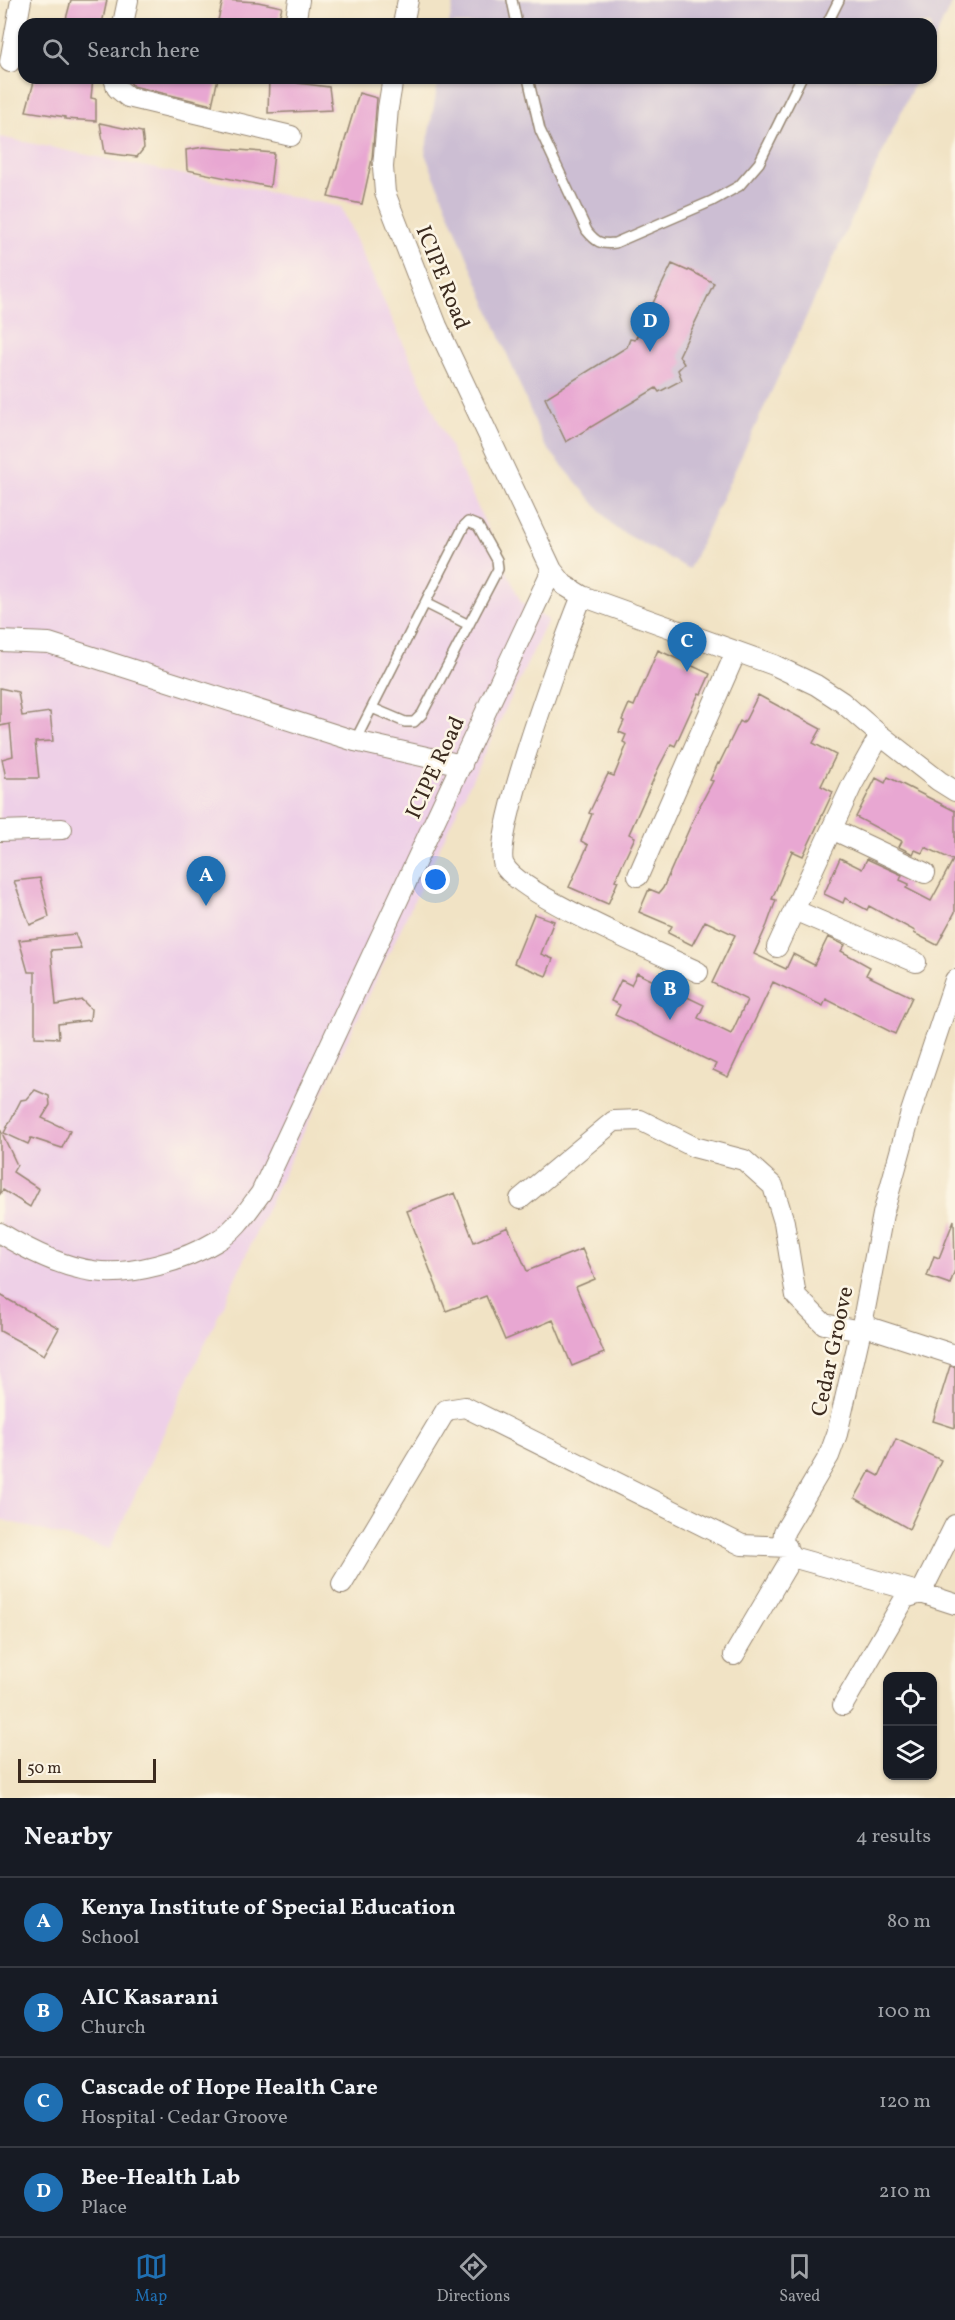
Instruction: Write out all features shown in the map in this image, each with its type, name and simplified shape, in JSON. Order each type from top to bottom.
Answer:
[{"type":"street","points":[[10,62],[21,0]]},
{"type":"street","points":[[124,18],[128,0]]},
{"type":"street","points":[[297,18],[299,0]]},
{"type":"street","points":[[404,18],[408,0]]},
{"type":"street","points":[[116,84],[117,88],[128,97],[291,136]]},
{"type":"street","name":"ICIPE Road","points":[[0,1233],[52,1260],[94,1272],[134,1270],[165,1264],[218,1241],[238,1224],[261,1194],[552,570],[437,326],[385,192],[383,166],[392,84]]},
{"type":"street","points":[[552,570],[564,585],[582,596],[774,665],[816,685],[842,702],[880,735],[955,791]]},
{"type":"street","points":[[582,596],[560,653],[508,814],[502,854],[503,865],[526,887],[560,906],[698,972]]},
{"type":"street","points":[[0,641],[49,643],[355,741],[462,765]]},
{"type":"street","points":[[638,876],[736,651]]},
{"type":"street","points":[[777,947],[852,784],[880,735]]},
{"type":"street","points":[[0,831],[62,829]]},
{"type":"street","points":[[832,829],[925,873]]},
{"type":"street","points":[[794,910],[916,962]]},
{"type":"street","name":"Cedar Groove","points":[[790,1552],[783,1540],[784,1532],[829,1456],[837,1434],[862,1328],[883,1214],[911,1112],[955,981]]},
{"type":"street","points":[[520,1199],[614,1121],[640,1120],[694,1147],[744,1160],[773,1185],[784,1222],[796,1296],[824,1324],[862,1328],[955,1355]]},
{"type":"street","points":[[342,1584],[446,1410],[465,1407],[742,1545],[790,1552],[955,1604]]},
{"type":"street","points":[[843,1705],[905,1599],[921,1593],[955,1525]]},
{"type":"street","points":[[734,1655],[790,1552]]},
{"type":"lane","points":[[512,0],[516,18]]},
{"type":"lane","points":[[831,18],[839,0]]},
{"type":"lane","points":[[529,84],[540,130],[587,231],[603,245],[615,243],[712,201],[739,186],[759,163],[798,84]]},
{"type":"lane","points":[[355,741],[464,526],[468,522],[478,525],[499,565],[422,714],[414,722],[405,722],[372,708]]},
{"type":"lane","points":[[425,603],[469,625]]},
{"type":"shaded area","points":[[454,0],[953,0],[937,34],[937,18],[450,18]]},
{"type":"shaded area","points":[[438,84],[914,84],[689,569],[615,528],[544,444],[425,154]]},
{"type":"shaded area","points":[[0,137],[341,207],[521,602],[548,620],[275,1192],[110,1549],[0,1519]]},
{"type":"building","points":[[71,0],[107,0],[103,18],[66,18]]},
{"type":"building","points":[[223,0],[258,2],[282,7],[279,18],[218,18]]},
{"type":"building","points":[[33,84],[92,84],[91,98],[96,99],[96,121],[65,119],[65,117],[26,111]]},
{"type":"building","points":[[132,84],[217,84],[212,105]]},
{"type":"building","points":[[269,84],[306,84],[329,87],[332,110],[268,113]]},
{"type":"building","points":[[359,93],[377,98],[372,159],[362,204],[328,197]]},
{"type":"building","points":[[100,123],[142,132],[144,148],[137,157],[105,153]]},
{"type":"building","points":[[204,147],[274,153],[270,187],[187,170],[186,150]]},
{"type":"building","points":[[672,264],[714,283],[679,356],[684,364],[678,370],[682,380],[659,392],[656,388],[566,442],[545,398],[627,347],[630,339],[635,340]]},
{"type":"building","points":[[658,650],[710,674],[675,746],[671,744],[659,767],[629,834],[635,837],[615,880],[618,881],[608,904],[569,887],[588,845],[581,841],[592,814],[589,813],[608,774],[614,776],[627,744],[623,742],[626,735],[619,732],[624,721],[622,720],[629,704],[634,706]]},
{"type":"building","points":[[0,688],[18,692],[22,716],[50,712],[53,741],[35,742],[39,778],[6,778],[2,759],[13,756],[10,724],[0,726]]},
{"type":"building","points":[[758,695],[821,729],[813,743],[836,755],[821,786],[833,792],[803,856],[792,851],[772,899],[776,900],[767,925],[754,954],[786,969],[793,954],[814,965],[828,937],[845,945],[841,951],[870,967],[866,975],[912,997],[895,1034],[826,999],[823,1006],[773,982],[728,1077],[713,1070],[716,1064],[615,1015],[620,1005],[611,1001],[621,980],[631,985],[637,973],[704,1005],[698,1018],[731,1034],[747,1000],[712,983],[735,935],[705,921],[692,945],[668,933],[672,926],[639,912],[649,889],[659,893],[663,888],[713,781],[710,780],[718,763],[740,721],[743,723],[746,719]]},
{"type":"building","points":[[888,777],[955,811],[955,912],[937,945],[869,906],[867,910],[845,898],[843,903],[824,894],[840,858],[862,869],[867,859],[902,875],[900,880],[909,884],[906,888],[931,901],[953,860],[925,847],[922,853],[915,850],[913,854],[899,847],[902,841],[856,817],[876,778],[885,783]]},
{"type":"building","points":[[40,878],[49,917],[30,925],[14,881]]},
{"type":"building","points":[[534,914],[554,921],[541,954],[553,959],[546,976],[514,963]]},
{"type":"building","points":[[75,934],[81,948],[51,950],[56,1005],[82,1000],[91,1009],[90,1020],[58,1024],[59,1038],[35,1037],[35,972],[28,972],[19,940]]},
{"type":"building","points":[[35,1090],[49,1096],[50,1105],[42,1118],[70,1131],[62,1148],[31,1138],[28,1144],[4,1133],[21,1100],[27,1099]]},
{"type":"building","points":[[0,1129],[17,1165],[13,1172],[39,1189],[30,1207],[3,1190],[0,1194]]},
{"type":"building","points":[[455,1193],[474,1242],[508,1227],[527,1271],[582,1249],[595,1279],[576,1287],[604,1353],[572,1366],[553,1320],[505,1340],[486,1296],[446,1311],[407,1211]]},
{"type":"building","points":[[954,1220],[955,1270],[950,1284],[927,1276],[934,1256],[939,1258]]},
{"type":"building","points":[[0,1295],[59,1328],[44,1355],[0,1331]]},
{"type":"building","points":[[950,1366],[955,1367],[955,1428],[933,1421]]},
{"type":"building","points":[[896,1439],[941,1460],[909,1529],[855,1498],[870,1471],[879,1476]]},
{"type":"place","name":"Bee-Health Lab","points":[[650,352]]},
{"type":"place","name":"Cascade of Hope Health Care","points":[[687,672]]},
{"type":"place","name":"Kenya Institute of Special Education","points":[[206,906]]},
{"type":"place","name":"AIC Kasarani","points":[[670,1020]]}]
